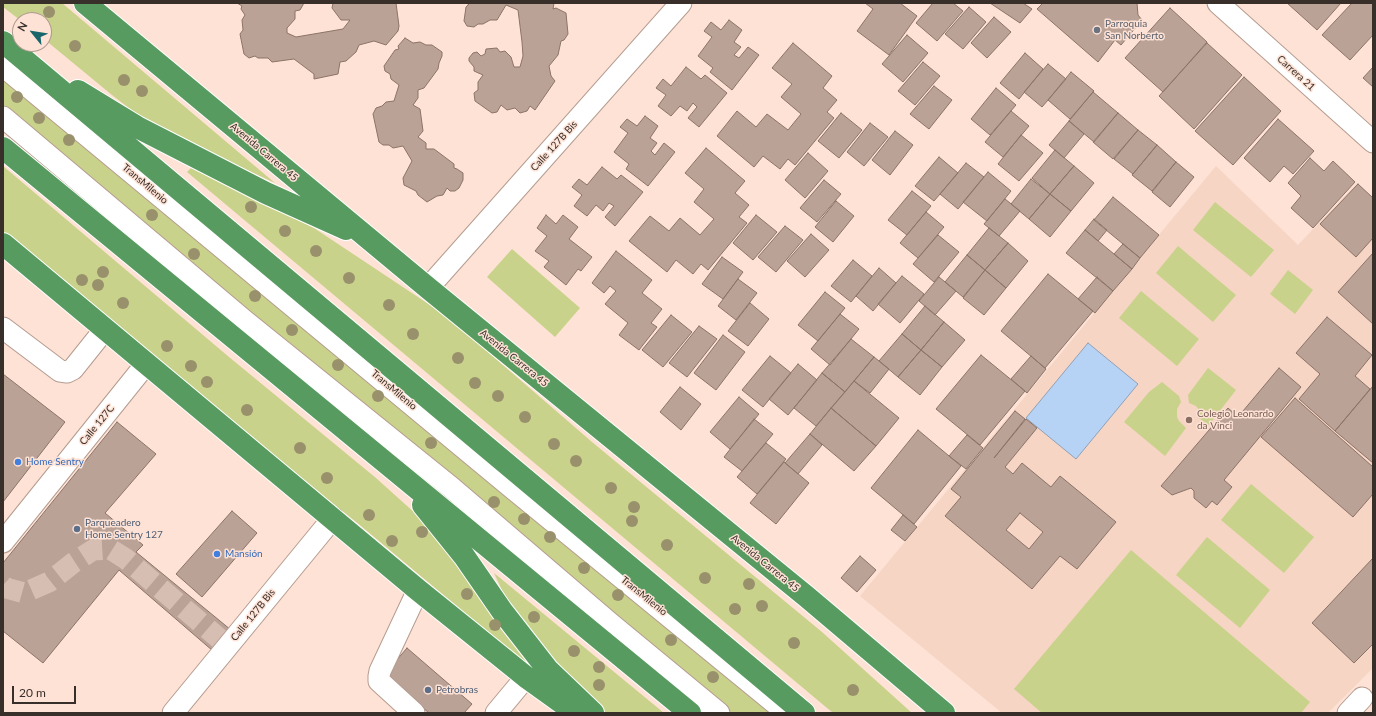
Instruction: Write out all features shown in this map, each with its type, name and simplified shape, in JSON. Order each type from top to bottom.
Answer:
[{"type":"highway","name":"Avenida Carrera 45","points":[[85,3],[428,288],[807,597],[944,713]]},
{"type":"highway","points":[[8,54],[137,126],[266,193],[371,240]]},
{"type":"highway","points":[[8,54],[804,713]]},
{"type":"highway","points":[[3,148],[690,713]]},
{"type":"highway","points":[[3,244],[418,590],[526,677],[576,713]]},
{"type":"highway","points":[[393,469],[464,556],[502,611],[548,670],[593,713]]},
{"type":"street","name":"Calle 127B Bis","points":[[428,288],[680,3]]},
{"type":"street","name":"Carrera 21","points":[[1218,3],[1373,142]]},
{"type":"street","name":"TransMilenio","points":[[8,54],[512,488],[787,713]]},
{"type":"street","points":[[3,117],[245,322],[452,488],[611,624],[719,713]]},
{"type":"street","points":[[3,328],[60,371],[67,372],[73,369],[105,329]]},
{"type":"street","name":"Calle 127C","points":[[3,542],[146,364]]},
{"type":"street","name":"Calle 127B Bis","points":[[173,713],[225,643],[333,518]]},
{"type":"street","points":[[414,713],[379,680],[379,676],[418,590]]},
{"type":"street","points":[[496,713],[526,677]]},
{"type":"shaded area","name":"Colegio Leonardo da Vinci","points":[[1216,166],[1298,245],[1357,183],[1373,197],[1373,668],[1328,713],[1002,713],[860,596]]},
{"type":"green space","points":[[3,3],[62,3],[275,183],[155,128],[52,46],[52,12],[12,12],[12,14],[3,7]]},
{"type":"green space","points":[[3,75],[772,713],[732,713],[251,316],[3,106]]},
{"type":"green space","points":[[3,166],[229,357],[376,478],[416,514],[457,563],[533,670],[361,526],[145,353],[3,234]]},
{"type":"green space","points":[[191,168],[314,228],[445,315],[592,442],[822,632],[912,713],[833,713],[187,172]]},
{"type":"green space","points":[[1215,202],[1274,250],[1251,277],[1193,230]]},
{"type":"green space","points":[[1178,246],[1236,295],[1213,322],[1156,273]]},
{"type":"green space","points":[[512,249],[580,308],[555,337],[487,277]]},
{"type":"green space","points":[[1288,270],[1313,290],[1295,314],[1270,294]]},
{"type":"green space","points":[[1141,291],[1199,339],[1177,366],[1119,318]]},
{"type":"green space","points":[[1208,368],[1236,390],[1209,425],[1197,417],[1199,410],[1196,406],[1189,403],[1188,395]]},
{"type":"green space","points":[[1162,382],[1179,396],[1181,402],[1177,409],[1177,417],[1186,428],[1165,456],[1124,422],[1149,392]]},
{"type":"green space","points":[[1251,484],[1314,537],[1284,573],[1221,520]]},
{"type":"green space","points":[[1207,537],[1270,590],[1240,628],[1176,575]]},
{"type":"green space","points":[[1131,550],[1310,702],[1301,713],[1042,713],[1014,689]]},
{"type":"green space","points":[[494,573],[664,713],[602,713],[556,666],[513,614]]},
{"type":"water","points":[[1088,343],[1138,384],[1076,459],[1026,418]]},
{"type":"building","points":[[237,3],[304,3],[300,10],[295,11],[295,19],[287,28],[287,33],[296,37],[343,29],[350,20],[341,20],[332,8],[333,3],[396,3],[399,26],[398,31],[386,45],[374,41],[359,45],[356,52],[346,61],[340,62],[338,74],[314,79],[314,74],[294,59],[272,62],[268,58],[258,58],[255,56],[249,58],[244,54],[240,34],[243,30],[242,20],[245,15],[241,9],[242,6]]},
{"type":"building","points":[[464,3],[554,3],[553,9],[556,8],[566,13],[568,34],[564,40],[561,41],[558,55],[549,66],[551,76],[555,81],[535,110],[530,106],[527,111],[520,113],[515,108],[507,110],[501,105],[497,112],[492,113],[475,101],[474,93],[478,90],[478,82],[483,75],[474,71],[474,67],[469,61],[469,58],[473,53],[477,52],[481,56],[485,54],[486,49],[497,48],[500,52],[505,51],[511,57],[514,67],[520,67],[523,56],[522,42],[518,10],[506,5],[497,20],[490,20],[474,27],[467,26],[464,21],[466,7],[469,4]]},
{"type":"building","points":[[865,3],[900,3],[917,16],[889,55],[857,31],[873,9]]},
{"type":"building","points":[[933,3],[953,3],[963,11],[937,41],[916,23]]},
{"type":"building","points":[[990,3],[1023,3],[1032,9],[1020,23]]},
{"type":"building","name":"Parroquia San Norberto","points":[[1043,3],[1137,3],[1138,15],[1142,20],[1121,45],[1115,40],[1098,62],[1037,9]]},
{"type":"building","points":[[1287,3],[1341,3],[1317,30]]},
{"type":"building","points":[[1352,3],[1373,3],[1373,35],[1350,60],[1322,35]]},
{"type":"building","points":[[969,7],[986,22],[963,49],[945,34]]},
{"type":"building","points":[[1170,8],[1207,42],[1163,92],[1125,58]]},
{"type":"building","points":[[994,17],[1011,32],[987,58],[971,43]]},
{"type":"building","points":[[729,20],[742,30],[734,42],[741,47],[734,55],[739,58],[748,47],[759,55],[732,90],[710,72],[713,68],[698,56],[712,37],[704,31],[711,22],[721,30]]},
{"type":"building","points":[[907,35],[928,53],[903,82],[882,64]]},
{"type":"building","points":[[405,38],[413,43],[420,42],[426,45],[432,45],[442,52],[438,69],[424,88],[418,90],[418,98],[413,105],[420,109],[423,131],[418,137],[426,143],[426,149],[434,149],[454,164],[454,168],[463,173],[463,180],[459,188],[455,191],[450,191],[447,188],[443,195],[437,196],[427,202],[418,195],[416,191],[404,185],[403,178],[412,161],[403,146],[393,148],[379,142],[373,114],[376,108],[382,106],[386,102],[394,101],[399,85],[391,79],[390,74],[385,71],[384,66],[395,50],[399,49],[398,46]]},
{"type":"building","points":[[793,43],[832,76],[823,88],[837,100],[827,112],[834,118],[795,165],[788,159],[780,169],[763,156],[754,167],[717,136],[737,111],[756,127],[767,114],[788,130],[801,114],[781,97],[792,84],[772,68]]},
{"type":"building","points":[[1207,43],[1242,75],[1194,129],[1159,96]]},
{"type":"building","points":[[1025,53],[1043,69],[1019,99],[1000,83]]},
{"type":"building","points":[[923,62],[940,76],[915,105],[898,91]]},
{"type":"building","points":[[1048,64],[1066,79],[1042,107],[1024,92]]},
{"type":"building","points":[[686,67],[701,79],[705,75],[727,93],[699,127],[688,118],[697,107],[693,103],[687,111],[680,106],[671,116],[658,106],[666,95],[656,88],[663,79],[671,86]]},
{"type":"building","points":[[1373,67],[1373,87],[1363,78]]},
{"type":"building","points":[[1071,72],[1094,91],[1070,119],[1048,100]]},
{"type":"building","points":[[1244,77],[1281,111],[1233,165],[1195,131]]},
{"type":"building","points":[[934,86],[952,100],[929,129],[910,114]]},
{"type":"building","points":[[996,88],[1016,105],[990,135],[971,119]]},
{"type":"building","points":[[1093,92],[1118,113],[1094,142],[1069,121]]},
{"type":"building","points":[[1011,111],[1029,126],[1003,157],[985,142]]},
{"type":"building","points":[[841,113],[862,130],[839,158],[818,141]]},
{"type":"building","points":[[1118,113],[1138,130],[1113,159],[1093,142]]},
{"type":"building","points":[[645,116],[658,126],[650,138],[657,143],[651,151],[655,155],[664,143],[675,152],[648,186],[626,169],[629,164],[614,152],[628,133],[620,127],[627,119],[637,126]]},
{"type":"building","points":[[1278,119],[1314,151],[1293,174],[1284,166],[1270,182],[1244,158]]},
{"type":"building","points":[[1069,121],[1084,134],[1064,158],[1049,145]]},
{"type":"building","points":[[870,123],[888,137],[864,166],[847,152]]},
{"type":"building","points":[[1138,130],[1157,145],[1133,174],[1114,159]]},
{"type":"building","points":[[895,131],[913,145],[890,175],[872,160]]},
{"type":"building","points":[[1021,135],[1043,153],[1019,181],[998,164]]},
{"type":"building","points":[[1157,145],[1176,162],[1152,191],[1132,175]]},
{"type":"building","points":[[706,148],[745,181],[735,193],[749,205],[739,217],[747,223],[708,270],[701,264],[693,274],[676,260],[667,272],[629,241],[650,216],[669,231],[680,218],[700,235],[714,219],[694,202],[704,189],[685,173]]},
{"type":"building","points":[[1055,150],[1074,166],[1050,194],[1032,178]]},
{"type":"building","points":[[808,153],[828,171],[805,198],[785,180]]},
{"type":"building","points":[[939,157],[958,173],[934,201],[915,186]]},
{"type":"building","points":[[1310,158],[1324,171],[1333,161],[1355,182],[1313,228],[1291,208],[1301,196],[1288,183]]},
{"type":"building","points":[[1176,162],[1194,177],[1170,207],[1152,192]]},
{"type":"building","points":[[966,163],[984,177],[958,209],[940,194]]},
{"type":"building","points":[[1074,166],[1094,183],[1071,211],[1050,194]]},
{"type":"building","points":[[602,167],[617,179],[621,175],[643,192],[615,226],[605,217],[614,206],[609,203],[603,211],[596,205],[587,216],[574,206],[582,195],[572,187],[579,179],[587,185]]},
{"type":"building","points":[[988,172],[1011,191],[987,221],[963,202]]},
{"type":"building","points":[[1031,179],[1050,194],[1029,219],[1011,204]]},
{"type":"building","points":[[824,180],[841,194],[817,222],[800,208]]},
{"type":"building","points":[[1358,184],[1373,198],[1373,238],[1356,257],[1320,224]]},
{"type":"building","points":[[912,191],[931,206],[907,235],[888,220]]},
{"type":"building","points":[[1050,194],[1071,211],[1050,237],[1029,219]]},
{"type":"building","points":[[1113,197],[1159,235],[1140,258],[1094,220]]},
{"type":"building","points":[[1005,199],[1020,211],[999,236],[984,224]]},
{"type":"building","points":[[836,201],[854,216],[833,242],[815,227]]},
{"type":"building","points":[[926,212],[944,227],[918,258],[900,243]]},
{"type":"building","points":[[546,215],[556,224],[563,215],[578,227],[569,239],[592,257],[581,271],[578,269],[566,285],[544,267],[549,261],[535,251],[547,236],[537,228]]},
{"type":"building","points":[[756,215],[777,232],[753,260],[733,243]]},
{"type":"building","points":[[1094,219],[1107,230],[1098,241],[1085,230]]},
{"type":"building","points":[[785,226],[803,240],[776,272],[758,257]]},
{"type":"building","points":[[989,228],[1008,243],[985,270],[967,255]]},
{"type":"building","points":[[1085,230],[1132,269],[1113,291],[1066,253]]},
{"type":"building","points":[[811,234],[829,250],[805,277],[787,261]]},
{"type":"building","points":[[938,235],[959,252],[934,282],[913,264]]},
{"type":"building","points":[[1008,243],[1028,261],[1006,288],[985,270]]},
{"type":"building","points":[[1123,244],[1140,258],[1132,269],[1114,254]]},
{"type":"building","points":[[616,251],[652,280],[642,293],[662,309],[651,323],[657,327],[639,350],[619,335],[628,323],[605,304],[616,291],[610,286],[604,293],[592,283]]},
{"type":"building","points":[[1373,253],[1373,324],[1338,292]]},
{"type":"building","points":[[967,255],[985,270],[963,297],[945,282]]},
{"type":"building","points":[[722,257],[743,272],[723,299],[702,284]]},
{"type":"building","points":[[853,260],[872,276],[851,302],[831,286]]},
{"type":"building","points":[[879,268],[896,283],[873,311],[856,296]]},
{"type":"building","points":[[985,270],[1006,288],[984,315],[963,298]]},
{"type":"building","points":[[1048,274],[1093,311],[1045,368],[1001,331]]},
{"type":"building","points":[[902,276],[924,294],[900,323],[878,304]]},
{"type":"building","points":[[939,277],[956,291],[935,315],[919,301]]},
{"type":"building","points":[[1097,277],[1113,291],[1095,313],[1078,299]]},
{"type":"building","points":[[738,279],[757,293],[736,320],[718,306]]},
{"type":"building","points":[[825,292],[845,308],[818,341],[798,325]]},
{"type":"building","points":[[750,303],[769,319],[748,346],[728,331]]},
{"type":"building","points":[[925,306],[944,322],[921,350],[902,334]]},
{"type":"building","points":[[840,314],[859,329],[830,365],[811,349]]},
{"type":"building","points":[[671,315],[692,332],[663,367],[642,350]]},
{"type":"building","points":[[1327,317],[1372,355],[1355,376],[1370,389],[1335,431],[1299,399],[1320,374],[1296,353]]},
{"type":"building","points":[[944,322],[965,340],[942,367],[921,350]]},
{"type":"building","points":[[699,326],[717,339],[687,377],[669,363]]},
{"type":"building","points":[[902,334],[921,350],[898,377],[879,361]]},
{"type":"building","points":[[723,335],[745,352],[716,390],[694,373]]},
{"type":"building","points":[[851,339],[874,357],[845,392],[822,373]]},
{"type":"building","points":[[921,350],[942,367],[920,395],[898,377]]},
{"type":"building","points":[[981,355],[1025,391],[980,445],[936,409]]},
{"type":"building","points":[[770,356],[791,373],[763,407],[742,390]]},
{"type":"building","points":[[1031,356],[1046,369],[1027,393],[1011,379]]},
{"type":"building","points":[[874,357],[889,369],[870,393],[854,381]]},
{"type":"building","points":[[798,364],[817,380],[788,415],[769,399]]},
{"type":"building","points":[[1279,368],[1301,387],[1224,480],[1232,487],[1217,505],[1212,501],[1206,508],[1194,498],[1194,491],[1191,488],[1172,495],[1161,486],[1228,408],[1238,417]]},
{"type":"building","points":[[822,373],[845,392],[816,426],[794,408]]},
{"type":"building","name":"Home Sentry","points":[[3,374],[65,422],[3,502]]},
{"type":"building","points":[[854,381],[899,418],[876,446],[831,408]]},
{"type":"building","points":[[1373,386],[1373,463],[1335,431]]},
{"type":"building","points":[[680,387],[701,404],[681,430],[660,412]]},
{"type":"building","points":[[739,397],[759,414],[730,449],[710,432]]},
{"type":"building","points":[[1295,398],[1373,467],[1373,494],[1353,517],[1261,437]]},
{"type":"building","points":[[831,408],[876,446],[854,471],[810,434]]},
{"type":"building","points":[[1015,411],[1025,419],[994,458],[1026,419],[1037,428],[1005,467],[1013,474],[1022,463],[1051,487],[1060,476],[1116,522],[1077,569],[1060,556],[1032,589],[945,516],[961,497],[951,489]],"holes":[[[1020,513],[1043,532],[1029,549],[1006,530]]]},
{"type":"building","points":[[754,419],[773,434],[742,471],[724,457]]},
{"type":"building","name":"Parqueadero Home Sentry 127","points":[[117,422],[156,454],[105,513],[143,545],[136,552],[231,630],[213,651],[119,570],[43,663],[3,631],[3,563]]},
{"type":"building","points":[[918,430],[961,466],[914,524],[871,488]]},
{"type":"building","points":[[810,434],[822,445],[798,474],[785,463]]},
{"type":"building","points":[[967,435],[983,448],[966,469],[949,456]]},
{"type":"building","points":[[766,443],[786,459],[757,494],[737,477]]},
{"type":"building","points":[[784,462],[809,483],[776,524],[750,503]]},
{"type":"building","name":"Mansión","points":[[232,511],[257,533],[202,597],[176,574]]},
{"type":"building","points":[[903,515],[917,527],[905,541],[891,530]]},
{"type":"building","points":[[860,556],[876,570],[857,592],[841,578]]},
{"type":"building","points":[[1373,558],[1373,644],[1354,663],[1312,623]]},
{"type":"building","name":"Petrobras","points":[[407,648],[472,704],[464,713],[429,713],[384,675]]},
{"type":"tunnel","points":[[3,585],[6,588],[24,593],[49,582],[73,563],[93,550],[110,549],[126,559],[222,641]]},
{"type":"place","name":"Parroquia San Norberto","points":[[1097,30]]},
{"type":"place","name":"Colegio Leonardo da Vinci","points":[[1189,420]]},
{"type":"place","name":"Home Sentry","points":[[18,462]]},
{"type":"place","name":"Parqueadero Home Sentry 127","points":[[77,529]]},
{"type":"place","name":"Mansión","points":[[217,554]]},
{"type":"place","name":"Petrobras","points":[[428,690]]}]
